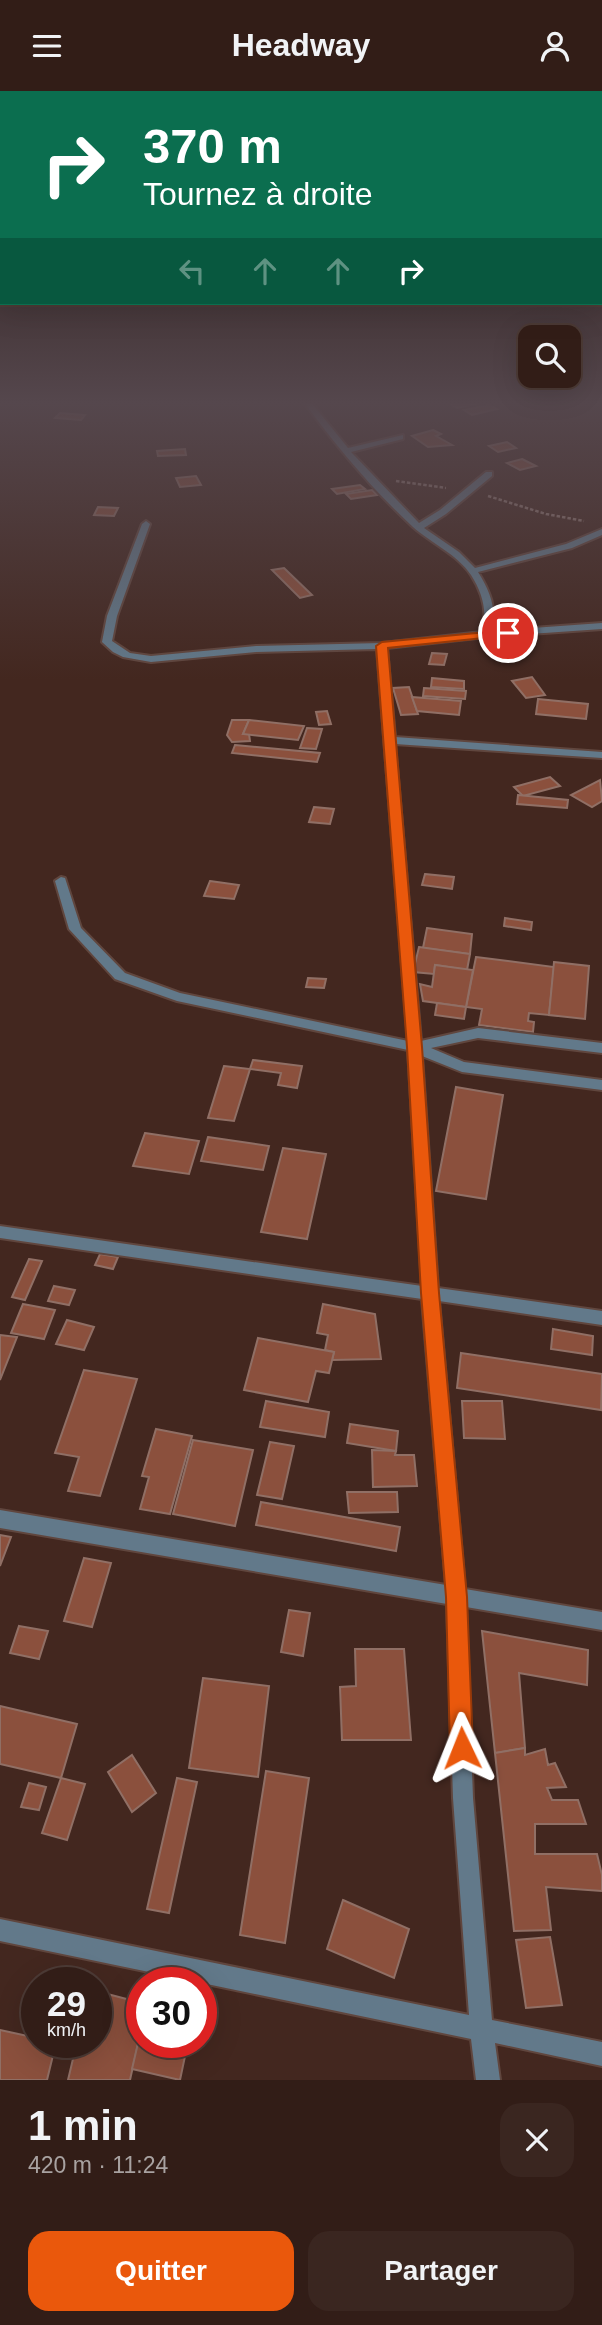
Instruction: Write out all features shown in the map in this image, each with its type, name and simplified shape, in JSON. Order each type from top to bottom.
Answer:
[{"type":"street","points":[[386,494],[418,528],[473,571],[491,611],[486,634]]},
{"type":"street","points":[[418,528],[466,494]]},
{"type":"street","points":[[146,524],[112,615],[107,642],[117,653],[132,658],[150,659],[256,649],[382,646],[486,634],[602,626]]},
{"type":"street","points":[[473,571],[569,546],[602,532]]},
{"type":"street","points":[[382,646],[415,1047],[430,1293],[456,1597],[463,1798],[481,2027],[488,2080]]},
{"type":"street","points":[[389,740],[602,755]]},
{"type":"street","points":[[61,881],[75,929],[120,976],[177,997],[415,1047],[463,1067],[602,1085]]},
{"type":"street","points":[[415,1047],[478,1033],[602,1048]]},
{"type":"street","points":[[0,1232],[602,1318]]},
{"type":"street","points":[[0,1519],[602,1621]]},
{"type":"street","points":[[0,1930],[602,2054]]},
{"type":"building","points":[[346,494],[376,494],[377,495],[351,499]]},
{"type":"building","points":[[98,507],[118,508],[114,516],[94,515]]},
{"type":"building","points":[[284,568],[312,595],[300,598],[272,570]]},
{"type":"building","points":[[432,653],[447,654],[444,665],[429,664]]},
{"type":"building","points":[[532,677],[545,695],[526,698],[512,681]]},
{"type":"building","points":[[432,678],[464,681],[464,689],[431,687]]},
{"type":"building","points":[[409,687],[418,714],[401,715],[393,688]]},
{"type":"building","points":[[424,688],[466,691],[465,699],[423,696]]},
{"type":"building","points":[[412,697],[461,701],[459,715],[417,711]]},
{"type":"building","points":[[538,699],[588,704],[586,719],[536,714]]},
{"type":"building","points":[[327,711],[331,724],[319,725],[316,712]]},
{"type":"building","points":[[232,720],[249,720],[243,734],[249,734],[250,741],[232,742],[227,735]]},
{"type":"building","points":[[249,720],[304,726],[298,740],[243,734]]},
{"type":"building","points":[[307,728],[322,729],[316,749],[300,748]]},
{"type":"building","points":[[235,745],[320,753],[317,762],[232,753]]},
{"type":"building","points":[[550,777],[560,786],[523,796],[514,787]]},
{"type":"building","points":[[600,780],[602,801],[592,807],[571,795]]},
{"type":"building","points":[[518,795],[568,800],[567,808],[517,804]]},
{"type":"building","points":[[314,807],[334,809],[330,824],[309,822]]},
{"type":"building","points":[[425,874],[454,877],[452,889],[422,885]]},
{"type":"building","points":[[210,881],[239,885],[234,899],[204,896]]},
{"type":"building","points":[[505,918],[532,922],[531,930],[504,926]]},
{"type":"building","points":[[427,928],[472,934],[470,954],[423,948]]},
{"type":"building","points":[[419,947],[470,954],[467,970],[435,965],[434,974],[413,972]]},
{"type":"building","points":[[476,957],[554,967],[549,1015],[529,1013],[528,1021],[534,1022],[533,1032],[479,1025],[482,1009],[466,1007]]},
{"type":"building","points":[[554,962],[589,966],[585,1019],[549,1015]]},
{"type":"building","points":[[435,965],[473,970],[466,1007],[423,1001],[420,984],[432,987]]},
{"type":"building","points":[[308,978],[326,979],[324,988],[306,987]]},
{"type":"building","points":[[437,1003],[466,1007],[464,1019],[435,1015]]},
{"type":"building","points":[[253,1060],[302,1066],[297,1088],[278,1085],[281,1073],[250,1069]]},
{"type":"building","points":[[224,1066],[250,1069],[234,1121],[208,1118]]},
{"type":"building","points":[[456,1087],[503,1095],[486,1199],[436,1191]]},
{"type":"building","points":[[145,1133],[199,1141],[189,1174],[133,1166]]},
{"type":"building","points":[[208,1137],[269,1146],[263,1170],[201,1161]]},
{"type":"building","points":[[283,1148],[326,1154],[307,1239],[261,1232]]},
{"type":"building","points":[[100,1254],[118,1257],[113,1269],[95,1265]]},
{"type":"building","points":[[29,1259],[42,1261],[25,1300],[12,1297]]},
{"type":"building","points":[[54,1286],[75,1290],[69,1305],[48,1301]]},
{"type":"building","points":[[23,1304],[55,1310],[44,1339],[11,1333]]},
{"type":"building","points":[[323,1304],[375,1314],[381,1359],[332,1360],[334,1352],[325,1350],[328,1335],[317,1333]]},
{"type":"building","points":[[67,1320],[94,1327],[84,1350],[56,1344]]},
{"type":"building","points":[[553,1329],[593,1336],[592,1355],[551,1349]]},
{"type":"building","points":[[0,1335],[17,1337],[0,1380]]},
{"type":"building","points":[[258,1338],[334,1352],[329,1373],[316,1371],[308,1402],[244,1390]]},
{"type":"building","points":[[461,1353],[602,1374],[601,1410],[457,1388]]},
{"type":"building","points":[[84,1370],[137,1379],[100,1496],[68,1491],[79,1457],[55,1453]]},
{"type":"building","points":[[266,1401],[329,1412],[325,1437],[260,1427]]},
{"type":"building","points":[[462,1401],[502,1401],[505,1439],[464,1438]]},
{"type":"building","points":[[350,1424],[398,1431],[396,1451],[347,1443]]},
{"type":"building","points":[[156,1429],[192,1436],[170,1514],[140,1509],[149,1477],[142,1476]]},
{"type":"building","points":[[193,1440],[253,1450],[235,1526],[173,1514]]},
{"type":"building","points":[[270,1442],[294,1446],[282,1499],[257,1495]]},
{"type":"building","points":[[372,1450],[396,1451],[395,1455],[414,1455],[417,1486],[373,1487]]},
{"type":"building","points":[[347,1492],[397,1492],[398,1512],[349,1513]]},
{"type":"building","points":[[261,1502],[400,1527],[396,1551],[256,1525]]},
{"type":"building","points":[[0,1535],[11,1537],[0,1566]]},
{"type":"building","points":[[84,1558],[111,1563],[92,1627],[64,1621]]},
{"type":"building","points":[[289,1610],[310,1613],[303,1656],[281,1652]]},
{"type":"building","points":[[19,1626],[48,1631],[39,1659],[10,1653]]},
{"type":"building","points":[[482,1631],[588,1650],[587,1685],[519,1673],[525,1748],[495,1753]]},
{"type":"building","points":[[355,1649],[404,1649],[411,1740],[342,1740],[340,1687],[356,1686]]},
{"type":"building","points":[[203,1678],[269,1686],[258,1777],[189,1768]]},
{"type":"building","points":[[0,1706],[77,1724],[61,1778],[0,1764]]},
{"type":"building","points":[[525,1748],[525,1755],[545,1749],[548,1765],[555,1763],[566,1787],[547,1788],[552,1800],[578,1800],[586,1824],[535,1824],[535,1854],[597,1854],[602,1875],[602,1891],[546,1887],[551,1930],[514,1931],[495,1753]]},
{"type":"building","points":[[132,1755],[156,1793],[132,1812],[108,1772]]},
{"type":"building","points":[[266,1771],[309,1778],[285,1943],[240,1935]]},
{"type":"building","points":[[61,1778],[85,1784],[67,1840],[42,1833]]},
{"type":"building","points":[[177,1778],[197,1782],[169,1913],[147,1909]]},
{"type":"building","points":[[29,1783],[46,1787],[39,1810],[21,1807]]},
{"type":"building","points":[[343,1900],[409,1929],[394,1978],[327,1949]]},
{"type":"building","points":[[550,1937],[562,2005],[526,2008],[516,1940]]},
{"type":"building","points":[[112,1995],[126,1999],[126,2058],[135,2058],[130,2080],[68,2080],[73,2058],[112,2058]]},
{"type":"building","points":[[0,2030],[21,2035],[21,2058],[52,2058],[47,2080],[0,2080]]},
{"type":"building","points":[[135,2058],[185,2058],[180,2080],[132,2069]]},
{"type":"route","points":[[462,1748],[456,1597],[430,1293],[415,1047],[382,646],[508,633]]}]
